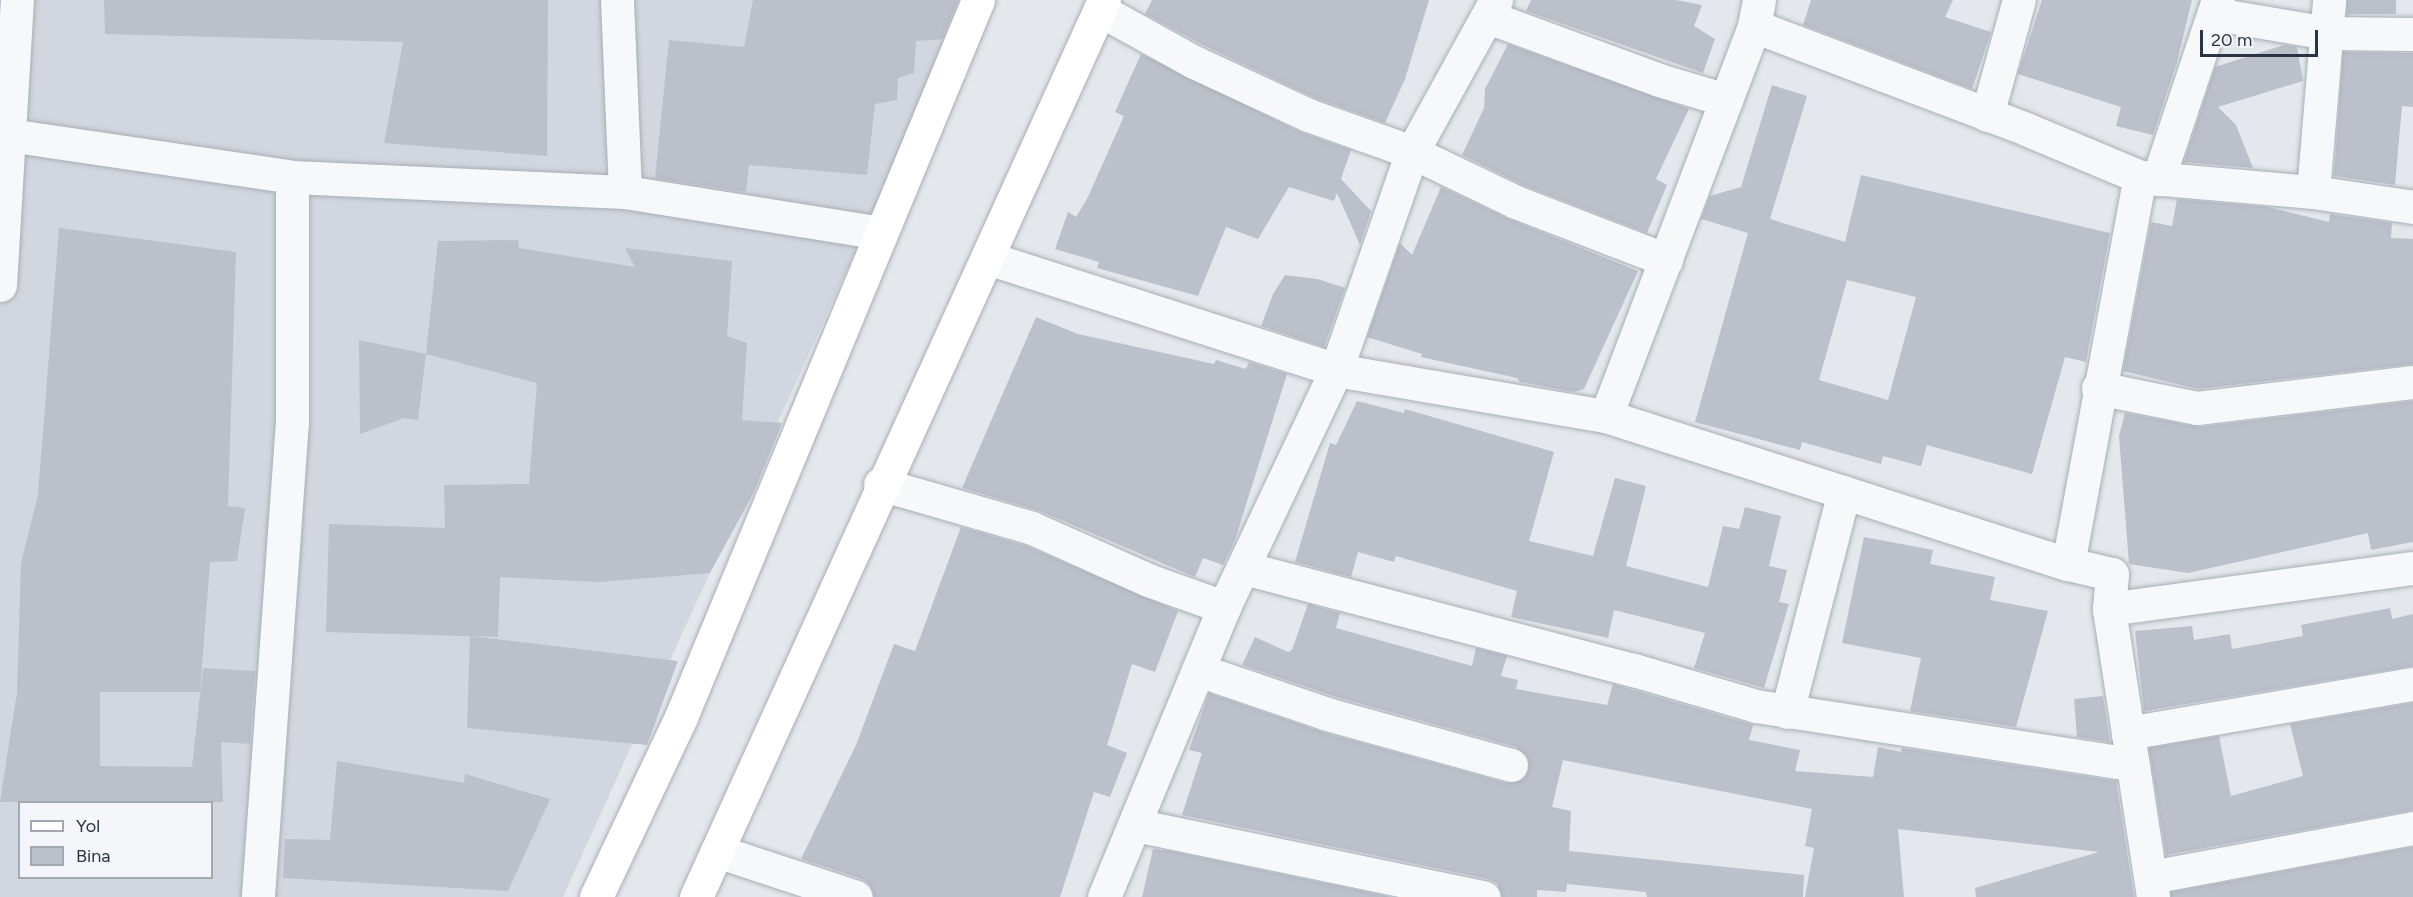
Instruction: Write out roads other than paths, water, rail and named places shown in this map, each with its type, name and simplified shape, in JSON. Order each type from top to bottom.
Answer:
[{"type":"main road","points":[[596,897],[681,717],[978,0]]},
{"type":"main road","points":[[696,897],[880,484],[988,258],[1102,5]]},
{"type":"street","points":[[0,285],[17,0]]},
{"type":"street","points":[[617,0],[625,192]]},
{"type":"street","points":[[1987,115],[2019,0]]},
{"type":"street","points":[[2313,192],[2329,0]]},
{"type":"street","points":[[1102,5],[1194,62],[1308,115],[1412,152],[1516,202],[1666,260]]},
{"type":"street","points":[[2068,564],[2098,388],[2149,178],[2216,7],[2327,33],[2413,34]]},
{"type":"street","points":[[1104,897],[1224,607],[1245,568],[1336,370],[1412,152],[1492,8],[1659,80],[1726,100]]},
{"type":"street","points":[[1606,416],[1757,13],[1987,115],[2149,178],[2313,192],[2413,207]]},
{"type":"street","points":[[9,135],[292,177],[625,192],[881,233]]},
{"type":"street","points":[[258,897],[292,422],[292,177]]},
{"type":"street","points":[[988,258],[1336,370],[1606,416],[2068,564],[2112,574],[2109,609],[2152,887],[2413,828]]},
{"type":"street","points":[[2098,388],[2197,408],[2413,382]]},
{"type":"street","points":[[880,484],[1032,528],[1148,580],[1224,607]]},
{"type":"street","points":[[1786,712],[1844,492]]},
{"type":"street","points":[[1245,568],[1786,712],[2129,749],[2413,684]]},
{"type":"street","points":[[2109,609],[2413,568]]},
{"type":"street","points":[[1198,670],[1327,714],[1511,765]]},
{"type":"street","points":[[1135,825],[1484,897]]},
{"type":"street","points":[[717,851],[856,897]]}]
